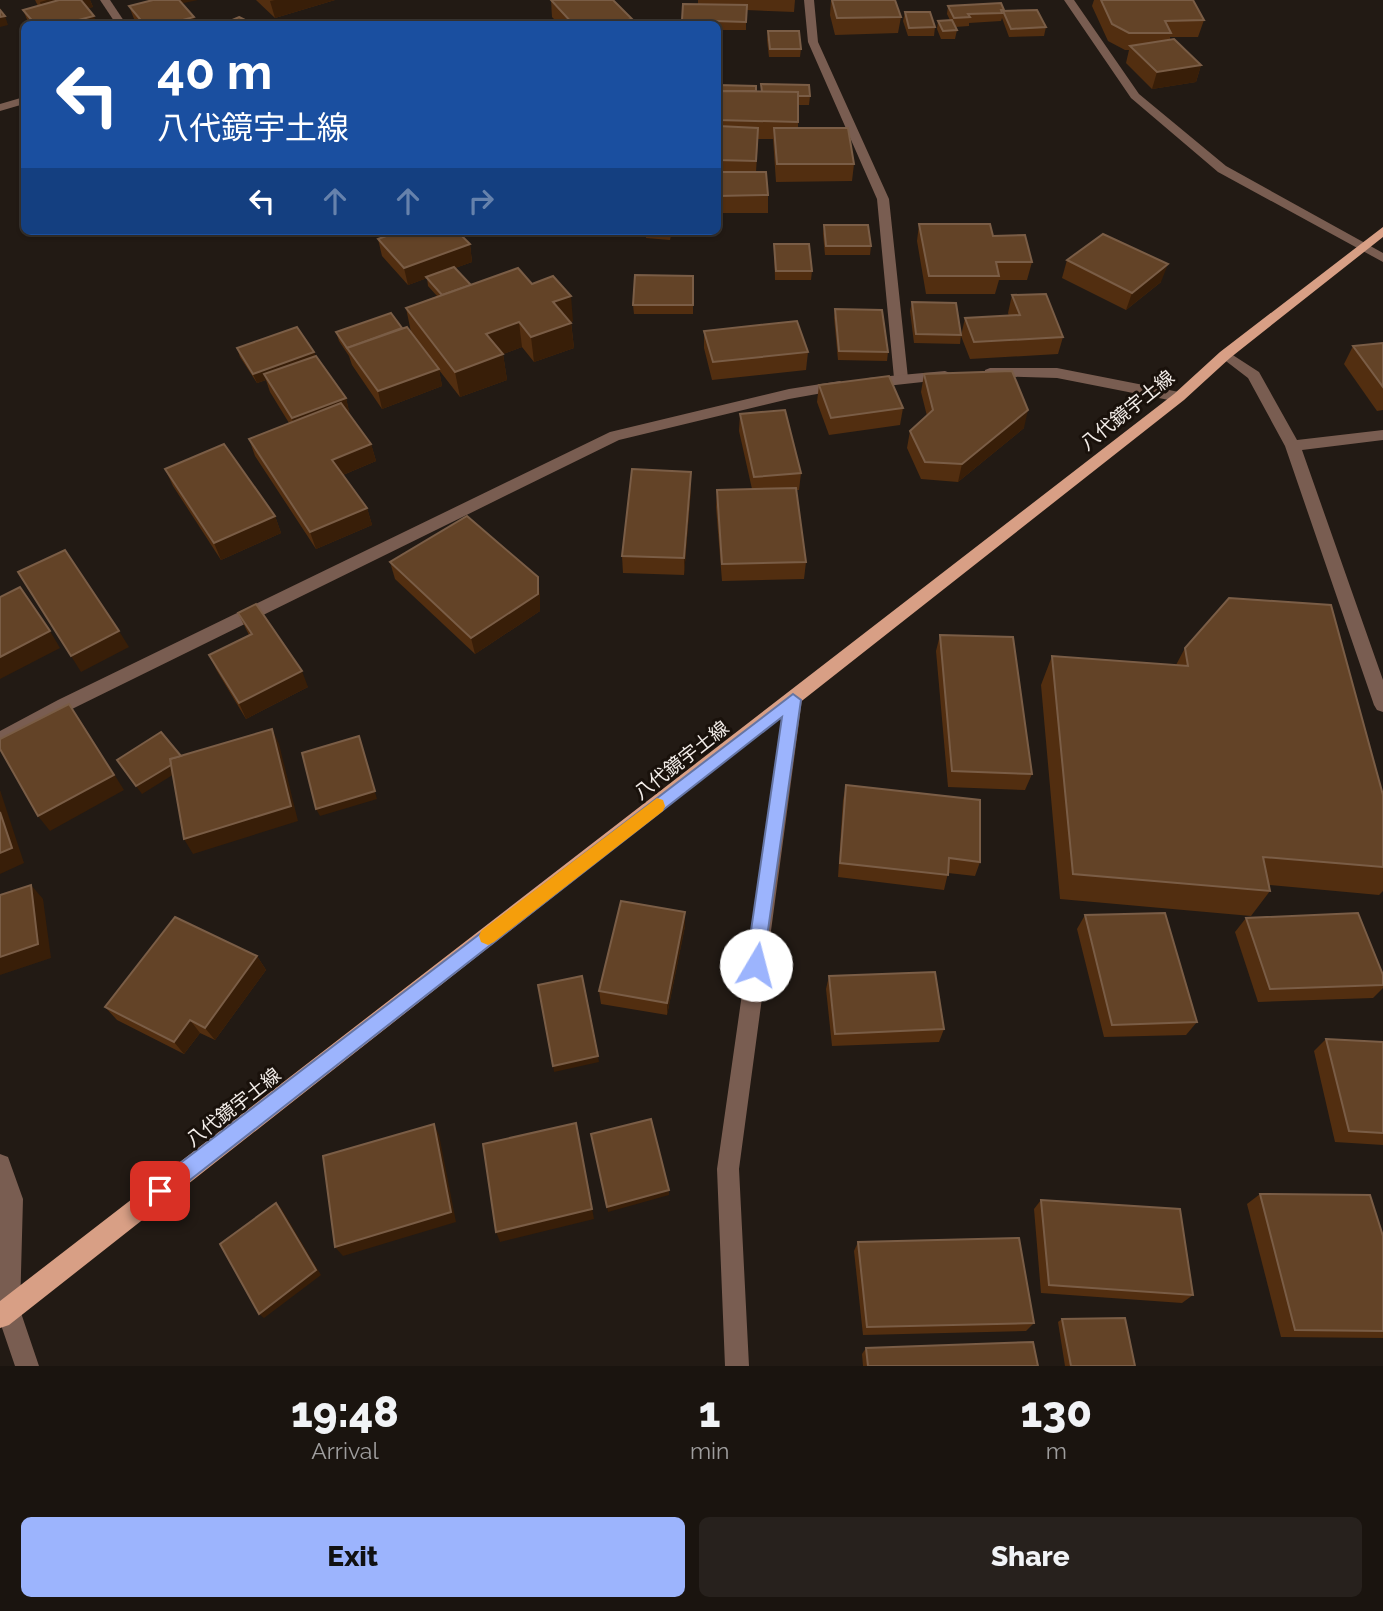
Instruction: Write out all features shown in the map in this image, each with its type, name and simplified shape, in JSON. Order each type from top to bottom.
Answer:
[{"type":"main road","name":"八代鏡宇土線","points":[[4,1313],[793,700],[1179,397],[1225,355],[1383,231]]},
{"type":"street","points":[[105,0],[119,21]]},
{"type":"street","points":[[809,0],[813,42],[883,200],[901,378]]},
{"type":"street","points":[[1069,0],[1135,96],[1222,169],[1383,258]]},
{"type":"street","points":[[0,108],[21,101]]},
{"type":"street","points":[[1225,355],[1254,375],[1293,446],[1383,705]]},
{"type":"street","points":[[0,740],[64,705],[615,436],[789,394],[901,378],[1057,373],[1179,397]]},
{"type":"street","points":[[1293,446],[1383,435]]},
{"type":"street","points":[[737,1366],[727,1170],[793,700]]},
{"type":"street","points":[[0,1165],[12,1199],[4,1313],[27,1366]]},
{"type":"building","points":[[59,0],[81,0],[94,16],[75,21],[32,21],[23,10]]},
{"type":"building","points":[[153,0],[179,0],[194,17],[179,21],[142,21],[129,6]]},
{"type":"building","points":[[551,0],[613,0],[632,19],[624,21],[570,21]]},
{"type":"building","points":[[832,0],[895,0],[901,17],[837,18]]},
{"type":"building","points":[[1101,0],[1193,0],[1204,20],[1165,21],[1171,33],[1129,33],[1112,24]]},
{"type":"building","points":[[1001,3],[1004,10],[1001,10],[1002,13],[968,14],[970,17],[954,18],[948,6]]},
{"type":"building","points":[[683,4],[747,5],[746,22],[682,20]]},
{"type":"building","points":[[1037,10],[1046,27],[1011,29],[1003,11]]},
{"type":"building","points":[[905,12],[930,12],[935,27],[909,28]]},
{"type":"building","points":[[239,17],[247,21],[230,21]]},
{"type":"building","points":[[952,20],[957,30],[943,31],[938,21]]},
{"type":"building","points":[[768,31],[799,31],[801,49],[770,49]]},
{"type":"building","points":[[1174,39],[1201,65],[1157,72],[1130,46]]},
{"type":"building","points":[[761,84],[809,85],[810,96],[798,96],[798,92],[762,92]]},
{"type":"building","points":[[721,85],[756,86],[756,91],[721,91]]},
{"type":"building","points":[[721,91],[798,92],[798,122],[721,120]]},
{"type":"building","points":[[721,126],[758,128],[756,161],[721,160]]},
{"type":"building","points":[[774,128],[848,128],[854,164],[777,164]]},
{"type":"building","points":[[721,172],[766,172],[768,195],[721,196]]},
{"type":"building","points":[[919,224],[990,224],[993,236],[1025,235],[1032,262],[996,262],[999,276],[929,276]]},
{"type":"building","points":[[824,225],[868,225],[871,246],[826,246]]},
{"type":"building","points":[[1103,234],[1168,264],[1132,293],[1067,260]]},
{"type":"building","points":[[389,235],[461,235],[470,244],[404,268],[378,239]]},
{"type":"building","points":[[774,244],[809,244],[812,271],[776,271]]},
{"type":"building","points":[[454,267],[471,285],[442,295],[426,277]]},
{"type":"building","points":[[518,268],[532,284],[553,276],[571,296],[553,302],[571,323],[531,337],[519,322],[486,334],[503,354],[455,372],[406,308]]},
{"type":"building","points":[[635,275],[693,276],[693,305],[633,305]]},
{"type":"building","points":[[1046,294],[1063,337],[974,342],[965,318],[1020,315],[1012,295]]},
{"type":"building","points":[[912,302],[956,303],[961,335],[916,334]]},
{"type":"building","points":[[835,309],[882,310],[888,352],[839,351]]},
{"type":"building","points":[[391,313],[402,328],[347,348],[336,332]]},
{"type":"building","points":[[797,321],[808,352],[713,362],[704,331]]},
{"type":"building","points":[[297,327],[314,352],[253,374],[237,348]]},
{"type":"building","points":[[407,327],[439,369],[378,391],[347,348]]},
{"type":"building","points":[[1383,343],[1383,387],[1353,346]]},
{"type":"building","points":[[316,356],[346,398],[292,418],[264,374]]},
{"type":"building","points":[[1012,371],[1028,410],[962,464],[925,462],[910,431],[933,410],[924,374]]},
{"type":"building","points":[[889,376],[903,408],[831,418],[819,385]]},
{"type":"building","points":[[341,403],[371,444],[332,460],[367,508],[310,532],[249,439]]},
{"type":"building","points":[[785,410],[801,473],[754,477],[740,414]]},
{"type":"building","points":[[224,444],[275,516],[214,543],[165,469]]},
{"type":"building","points":[[632,469],[691,472],[684,558],[622,556]]},
{"type":"building","points":[[796,488],[806,562],[722,564],[717,490]]},
{"type":"building","points":[[467,516],[538,577],[538,594],[471,638],[390,562]]},
{"type":"building","points":[[65,550],[119,631],[71,656],[18,572]]},
{"type":"building","points":[[20,587],[50,631],[0,657],[0,597]]},
{"type":"building","points":[[1229,598],[1331,605],[1383,795],[1383,867],[1263,857],[1270,891],[1073,874],[1052,656],[1188,666],[1185,648]]},
{"type":"building","points":[[256,604],[302,671],[239,703],[209,655],[252,634],[238,613]]},
{"type":"building","points":[[940,635],[1013,637],[1032,774],[952,771]]},
{"type":"building","points":[[69,704],[114,775],[38,816],[0,749],[0,739]]},
{"type":"building","points":[[272,729],[291,806],[184,839],[170,759]]},
{"type":"building","points":[[161,732],[181,756],[170,759],[171,765],[136,786],[117,760]]},
{"type":"building","points":[[359,736],[375,791],[316,809],[302,753]]},
{"type":"building","points":[[846,785],[980,800],[980,862],[949,858],[948,875],[840,863]]},
{"type":"building","points":[[0,812],[12,848],[0,853]]},
{"type":"building","points":[[31,885],[38,944],[0,957],[0,895]]},
{"type":"building","points":[[621,901],[685,912],[667,1003],[599,991]]},
{"type":"building","points":[[1165,913],[1197,1022],[1112,1025],[1085,915]]},
{"type":"building","points":[[1358,913],[1383,975],[1383,985],[1270,989],[1246,918]]},
{"type":"building","points":[[175,917],[257,956],[205,1028],[190,1020],[174,1042],[105,1007]]},
{"type":"building","points":[[935,972],[944,1029],[835,1034],[829,976]]},
{"type":"building","points":[[582,976],[598,1056],[553,1066],[538,985]]},
{"type":"building","points":[[1326,1039],[1383,1042],[1383,1133],[1349,1131]]},
{"type":"building","points":[[651,1119],[669,1190],[607,1207],[591,1134]]},
{"type":"building","points":[[576,1123],[592,1209],[496,1232],[483,1144]]},
{"type":"building","points":[[434,1124],[451,1212],[335,1247],[323,1156]]},
{"type":"building","points":[[1260,1194],[1370,1195],[1383,1236],[1383,1331],[1295,1330]]},
{"type":"building","points":[[1041,1200],[1180,1209],[1193,1295],[1049,1285]]},
{"type":"building","points":[[276,1203],[316,1270],[259,1314],[220,1244]]},
{"type":"building","points":[[1019,1238],[1034,1323],[867,1327],[858,1242]]},
{"type":"building","points":[[1125,1318],[1135,1366],[1071,1366],[1062,1319]]},
{"type":"building","points":[[1033,1342],[1038,1366],[868,1366],[866,1348]]},
{"type":"slow traffic","points":[[488,936],[657,806]]},
{"type":"route","points":[[160,1191],[793,700],[756,965]]}]
